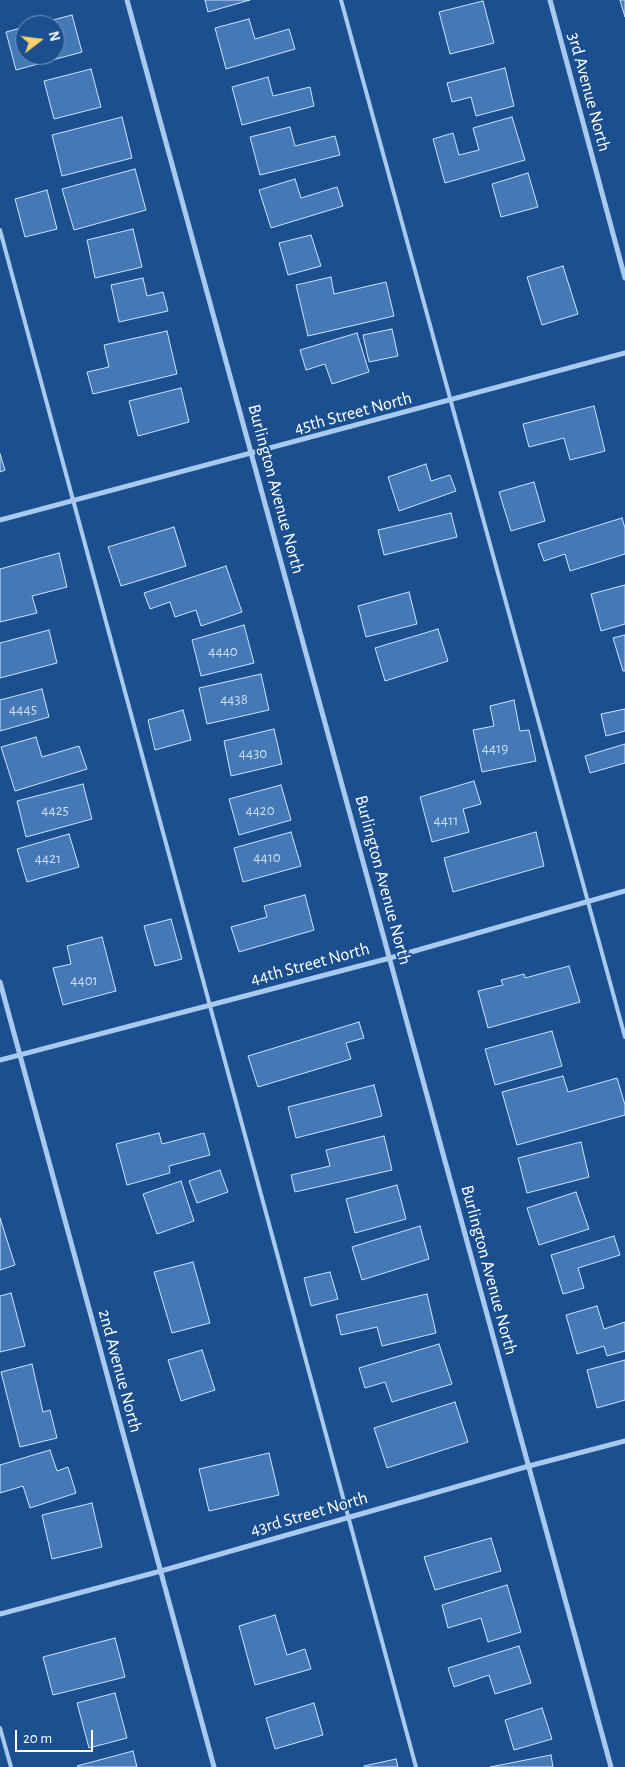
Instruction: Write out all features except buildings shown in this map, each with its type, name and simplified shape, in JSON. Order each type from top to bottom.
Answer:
[{"type":"street","name":"Burlington Avenue North","points":[[127,0],[611,1767]]},
{"type":"street","name":"3rd Avenue North","points":[[550,0],[625,278]]},
{"type":"street","name":"45th Street North","points":[[0,520],[625,353]]},
{"type":"street","name":"44th Street North","points":[[0,1060],[390,958],[625,891]]},
{"type":"street","name":"2nd Avenue North","points":[[0,982],[214,1767]]},
{"type":"street","name":"43rd Street North","points":[[0,1614],[160,1571],[529,1466],[625,1441]]},
{"type":"lane","points":[[342,0],[625,1037]]},
{"type":"lane","points":[[0,230],[416,1767]]},
{"type":"lane","points":[[0,1728],[11,1767]]}]
